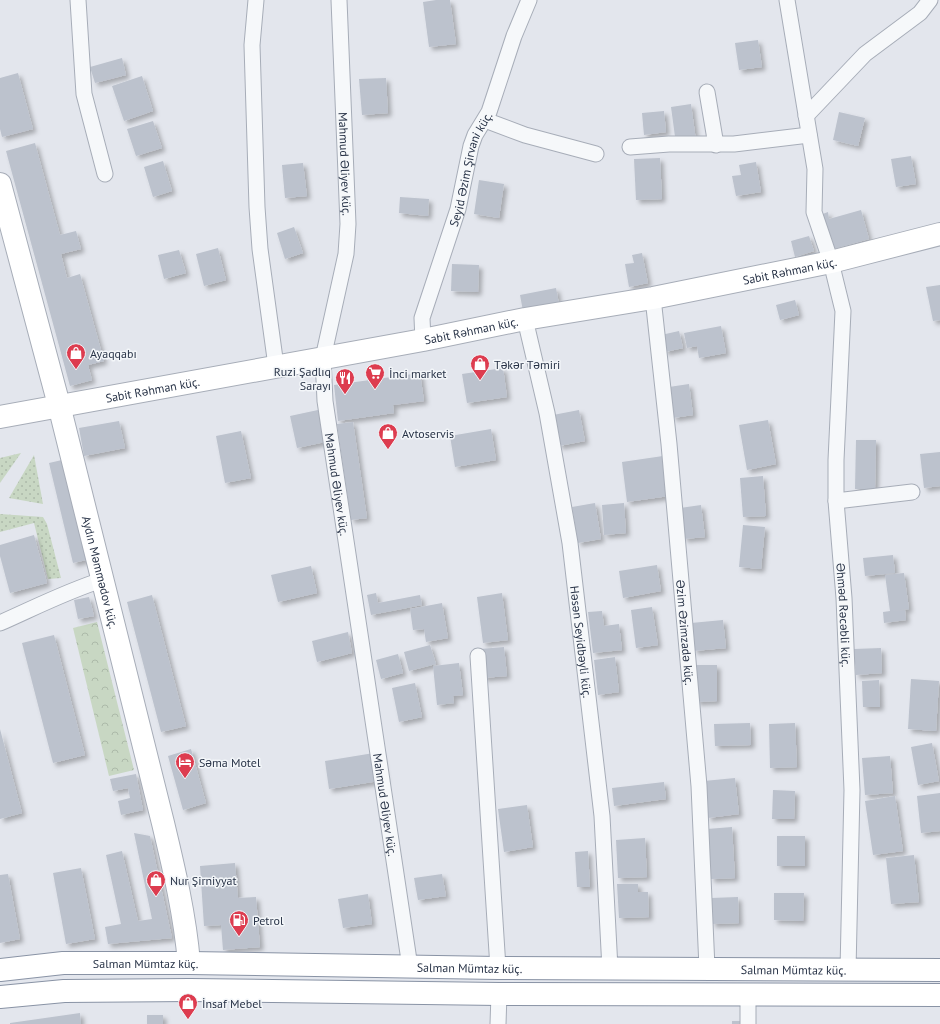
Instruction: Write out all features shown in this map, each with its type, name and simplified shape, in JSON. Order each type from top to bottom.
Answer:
[{"type":"main road","name":"Aydın Məmmədov küç.","points":[[0,184],[60,405],[177,880],[186,929],[190,990]]},
{"type":"main road","name":"Sabit Rəhman küç.","points":[[0,417],[423,340],[526,319],[653,298],[831,262],[940,234]]},
{"type":"main road","name":"Salman Mümtaz küç.","points":[[0,970],[63,963],[189,963],[498,968],[940,970]]},
{"type":"main road","points":[[314,965],[314,992]]},
{"type":"main road","points":[[498,968],[499,994]]},
{"type":"main road","points":[[0,996],[64,991],[190,990],[499,994],[940,995]]},
{"type":"street","points":[[78,0],[84,94],[105,174]]},
{"type":"street","points":[[256,0],[252,45],[257,207],[260,249],[276,366]]},
{"type":"street","name":"Mahmud Əliyev küç.","points":[[339,0],[348,224],[346,254],[323,358],[325,401],[331,450],[410,967]]},
{"type":"street","name":"Seyid Əzim Şirvani küç.","points":[[423,340],[422,318],[458,209],[471,146],[475,135],[485,120],[514,36],[529,0]]},
{"type":"street","name":"Əhməd Rəcəbli küç.","points":[[787,0],[815,169],[814,212],[831,262],[843,311],[836,460],[836,501],[844,598],[852,790],[848,970]]},
{"type":"street","points":[[806,116],[865,54],[920,13],[930,0]]},
{"type":"street","points":[[707,92],[716,144]]},
{"type":"street","points":[[485,120],[525,135],[596,154]]},
{"type":"street","points":[[630,147],[669,144],[734,144],[809,135]]},
{"type":"street","name":"Əzim Əzimzadə küç.","points":[[653,298],[670,444],[699,786],[706,968]]},
{"type":"street","name":"Həsən Seyidbəyli küç.","points":[[526,319],[547,413],[570,543],[602,816],[610,969]]},
{"type":"street","points":[[836,501],[912,492]]},
{"type":"street","points":[[0,623],[55,600],[72,590],[102,580]]},
{"type":"street","points":[[478,656],[498,968]]},
{"type":"street","points":[[498,1024],[499,994]]},
{"type":"street","points":[[748,994],[748,1024]]},
{"type":"green space","points":[[21,453],[0,483],[0,458]]},
{"type":"green space","points":[[34,455],[43,504],[9,498]]},
{"type":"green space","points":[[0,514],[43,517],[47,524],[61,578],[48,579],[34,523],[0,532]]},
{"type":"green space","points":[[97,622],[134,770],[109,776],[73,628]]},
{"type":"building","points":[[450,0],[456,44],[429,47],[423,2]]},
{"type":"building","points":[[758,40],[762,67],[739,70],[735,43]]},
{"type":"building","points":[[122,58],[126,75],[95,83],[90,67]]},
{"type":"building","points":[[18,73],[33,129],[2,137],[0,129],[0,78]]},
{"type":"building","points":[[142,76],[153,111],[124,121],[112,86]]},
{"type":"building","points":[[386,78],[388,113],[362,115],[359,79]]},
{"type":"building","points":[[691,104],[696,141],[676,144],[671,107]]},
{"type":"building","points":[[664,111],[666,132],[644,135],[642,113]]},
{"type":"building","points":[[839,112],[865,118],[858,146],[833,140]]},
{"type":"building","points":[[153,121],[162,148],[136,156],[127,129]]},
{"type":"building","points":[[35,143],[60,235],[76,231],[81,249],[61,254],[67,278],[80,274],[104,361],[88,365],[92,380],[70,386],[6,151]]},
{"type":"building","points":[[911,156],[916,184],[896,187],[891,159]]},
{"type":"building","points":[[660,158],[662,199],[636,200],[634,159]]},
{"type":"building","points":[[163,161],[172,191],[153,197],[144,167]]},
{"type":"building","points":[[756,162],[761,192],[736,196],[732,176],[741,175],[739,165]]},
{"type":"building","points":[[303,163],[307,196],[285,198],[282,165]]},
{"type":"building","points":[[479,180],[504,184],[499,218],[474,214]]},
{"type":"building","points":[[400,197],[429,199],[428,216],[399,213]]},
{"type":"building","points":[[861,210],[869,239],[830,250],[820,215],[828,212],[829,219]]},
{"type":"building","points":[[294,227],[303,253],[285,259],[277,233]]},
{"type":"building","points":[[809,236],[814,251],[795,257],[791,241]]},
{"type":"building","points":[[218,248],[226,280],[204,286],[196,254]]},
{"type":"building","points":[[179,250],[186,273],[164,279],[158,255]]},
{"type":"building","points":[[642,253],[648,283],[629,287],[625,264],[634,263],[632,255]]},
{"type":"building","points":[[452,264],[479,265],[478,292],[451,291]]},
{"type":"building","points":[[940,285],[940,320],[933,321],[926,287]]},
{"type":"building","points":[[556,288],[559,304],[523,311],[520,295]]},
{"type":"building","points":[[795,300],[799,315],[780,320],[776,305]]},
{"type":"building","points":[[721,326],[726,353],[699,358],[697,346],[687,348],[684,333]]},
{"type":"building","points":[[679,331],[683,348],[665,352],[661,335]]},
{"type":"building","points":[[503,368],[507,397],[467,403],[462,374]]},
{"type":"building","points":[[420,373],[424,401],[393,405],[394,413],[338,421],[334,385]]},
{"type":"building","points":[[689,384],[693,415],[673,418],[669,387]]},
{"type":"building","points":[[318,410],[325,442],[297,448],[290,416]]},
{"type":"building","points":[[579,410],[585,441],[559,446],[553,415]]},
{"type":"building","points":[[768,420],[776,464],[747,470],[739,425]]},
{"type":"building","points":[[119,421],[125,448],[84,456],[79,428]]},
{"type":"building","points":[[353,422],[367,518],[351,520],[337,424]]},
{"type":"building","points":[[491,429],[496,460],[455,467],[450,436]]},
{"type":"building","points":[[241,431],[251,478],[225,483],[216,436]]},
{"type":"building","points":[[856,440],[876,440],[875,489],[855,489]]},
{"type":"building","points":[[940,452],[940,486],[924,488],[920,454]]},
{"type":"building","points":[[663,456],[669,496],[627,502],[622,462]]},
{"type":"building","points":[[62,460],[86,560],[73,563],[49,463]]},
{"type":"building","points":[[763,476],[766,516],[743,517],[740,478]]},
{"type":"building","points":[[595,503],[601,539],[578,543],[572,507]]},
{"type":"building","points":[[624,503],[626,533],[604,535],[602,505]]},
{"type":"building","points":[[701,505],[705,537],[684,539],[680,508]]},
{"type":"building","points":[[743,525],[765,527],[761,569],[739,567]]},
{"type":"building","points":[[34,535],[47,583],[10,593],[0,556],[0,545]]},
{"type":"building","points":[[893,555],[895,573],[865,576],[863,558]]},
{"type":"building","points":[[657,565],[661,591],[623,598],[619,571]]},
{"type":"building","points":[[311,566],[317,593],[278,602],[271,575]]},
{"type":"building","points":[[904,573],[909,609],[892,611],[905,610],[906,620],[884,623],[883,612],[890,611],[885,575]]},
{"type":"building","points":[[376,593],[378,603],[420,595],[422,605],[371,615],[367,595]]},
{"type":"building","points":[[502,593],[508,640],[483,643],[477,597]]},
{"type":"building","points":[[152,595],[186,726],[161,732],[127,602]]},
{"type":"building","points":[[89,597],[94,616],[78,619],[74,600]]},
{"type":"building","points":[[442,603],[448,638],[426,642],[424,629],[413,630],[410,609]]},
{"type":"building","points":[[652,607],[658,645],[636,648],[631,610]]},
{"type":"building","points":[[602,611],[604,626],[619,624],[622,650],[593,653],[588,612]]},
{"type":"building","points":[[723,620],[726,648],[694,651],[691,623]]},
{"type":"building","points":[[348,632],[352,653],[317,662],[312,641]]},
{"type":"building","points":[[54,635],[85,755],[53,763],[22,643]]},
{"type":"building","points":[[430,645],[436,664],[409,671],[404,652]]},
{"type":"building","points":[[504,647],[507,676],[483,678],[480,649]]},
{"type":"building","points":[[881,648],[882,673],[856,675],[854,649]]},
{"type":"building","points":[[398,654],[403,673],[381,679],[376,660]]},
{"type":"building","points":[[615,657],[619,692],[598,695],[594,660]]},
{"type":"building","points":[[459,663],[463,695],[453,696],[454,703],[437,705],[433,666]]},
{"type":"building","points":[[696,665],[717,665],[717,701],[696,702]]},
{"type":"building","points":[[911,679],[939,681],[936,731],[908,729]]},
{"type":"building","points":[[879,680],[880,707],[863,707],[862,681]]},
{"type":"building","points":[[415,683],[422,717],[399,722],[392,688]]},
{"type":"building","points":[[750,723],[751,745],[715,746],[714,724]]},
{"type":"building","points":[[795,723],[797,767],[770,768],[769,724]]},
{"type":"building","points":[[0,729],[22,813],[0,819]]},
{"type":"building","points":[[932,743],[939,781],[918,785],[911,747]]},
{"type":"building","points":[[191,749],[206,803],[183,810],[168,756]]},
{"type":"building","points":[[380,752],[385,780],[329,789],[325,761]]},
{"type":"building","points":[[890,756],[893,793],[865,795],[862,758]]},
{"type":"building","points":[[136,774],[143,810],[121,815],[118,801],[130,798],[128,788],[113,791],[110,779]]},
{"type":"building","points":[[735,778],[739,814],[708,818],[704,781]]},
{"type":"building","points":[[664,782],[666,799],[614,806],[612,788]]},
{"type":"building","points":[[773,790],[795,791],[794,819],[772,819]]},
{"type":"building","points":[[940,793],[940,831],[921,833],[917,796]]},
{"type":"building","points":[[895,796],[903,851],[873,855],[865,801]]},
{"type":"building","points":[[527,805],[533,847],[504,852],[498,809]]},
{"type":"building","points":[[732,827],[735,878],[711,879],[707,829]]},
{"type":"building","points":[[134,833],[150,836],[172,938],[108,944],[105,927],[121,924],[106,855],[122,851],[138,921],[152,919]]},
{"type":"building","points":[[777,836],[805,836],[805,866],[777,866]]},
{"type":"building","points":[[645,838],[647,877],[618,878],[616,840]]},
{"type":"building","points":[[588,851],[590,887],[577,887],[575,852]]},
{"type":"building","points":[[914,855],[919,902],[891,904],[886,858]]},
{"type":"building","points":[[235,863],[238,898],[256,897],[260,947],[223,950],[221,925],[204,926],[200,866]]},
{"type":"building","points":[[81,868],[95,939],[66,944],[53,873]]},
{"type":"building","points":[[8,874],[20,939],[0,943],[0,875]]},
{"type":"building","points":[[442,874],[446,896],[418,900],[414,878]]},
{"type":"building","points":[[617,884],[638,884],[638,892],[648,892],[649,917],[619,918]]},
{"type":"building","points":[[774,893],[804,893],[803,921],[774,920]]},
{"type":"building","points":[[368,894],[372,924],[343,928],[338,899]]},
{"type":"building","points":[[738,897],[739,923],[712,924],[711,898]]},
{"type":"building","points":[[80,1013],[81,1024],[10,1024],[10,1023]]},
{"type":"building","points":[[147,1015],[163,1015],[163,1024],[147,1024]]},
{"type":"building","points":[[732,1021],[743,1021],[743,1024],[732,1024]]},
{"type":"place","name":"Ayaqqabı","points":[[76,370]]},
{"type":"place","name":"Təkər Təmiri","points":[[480,381]]},
{"type":"place","name":"İnci market","points":[[375,390]]},
{"type":"place","name":"Ruzi Şadlıq Sarayı","points":[[345,395]]},
{"type":"place","name":"Avtoservis","points":[[388,450]]},
{"type":"place","name":"Səma Motel","points":[[185,779]]},
{"type":"place","name":"Nur Şirniyyat","points":[[156,897]]},
{"type":"place","name":"Petrol","points":[[239,937]]},
{"type":"place","name":"İnsaf Mebel","points":[[188,1020]]}]
